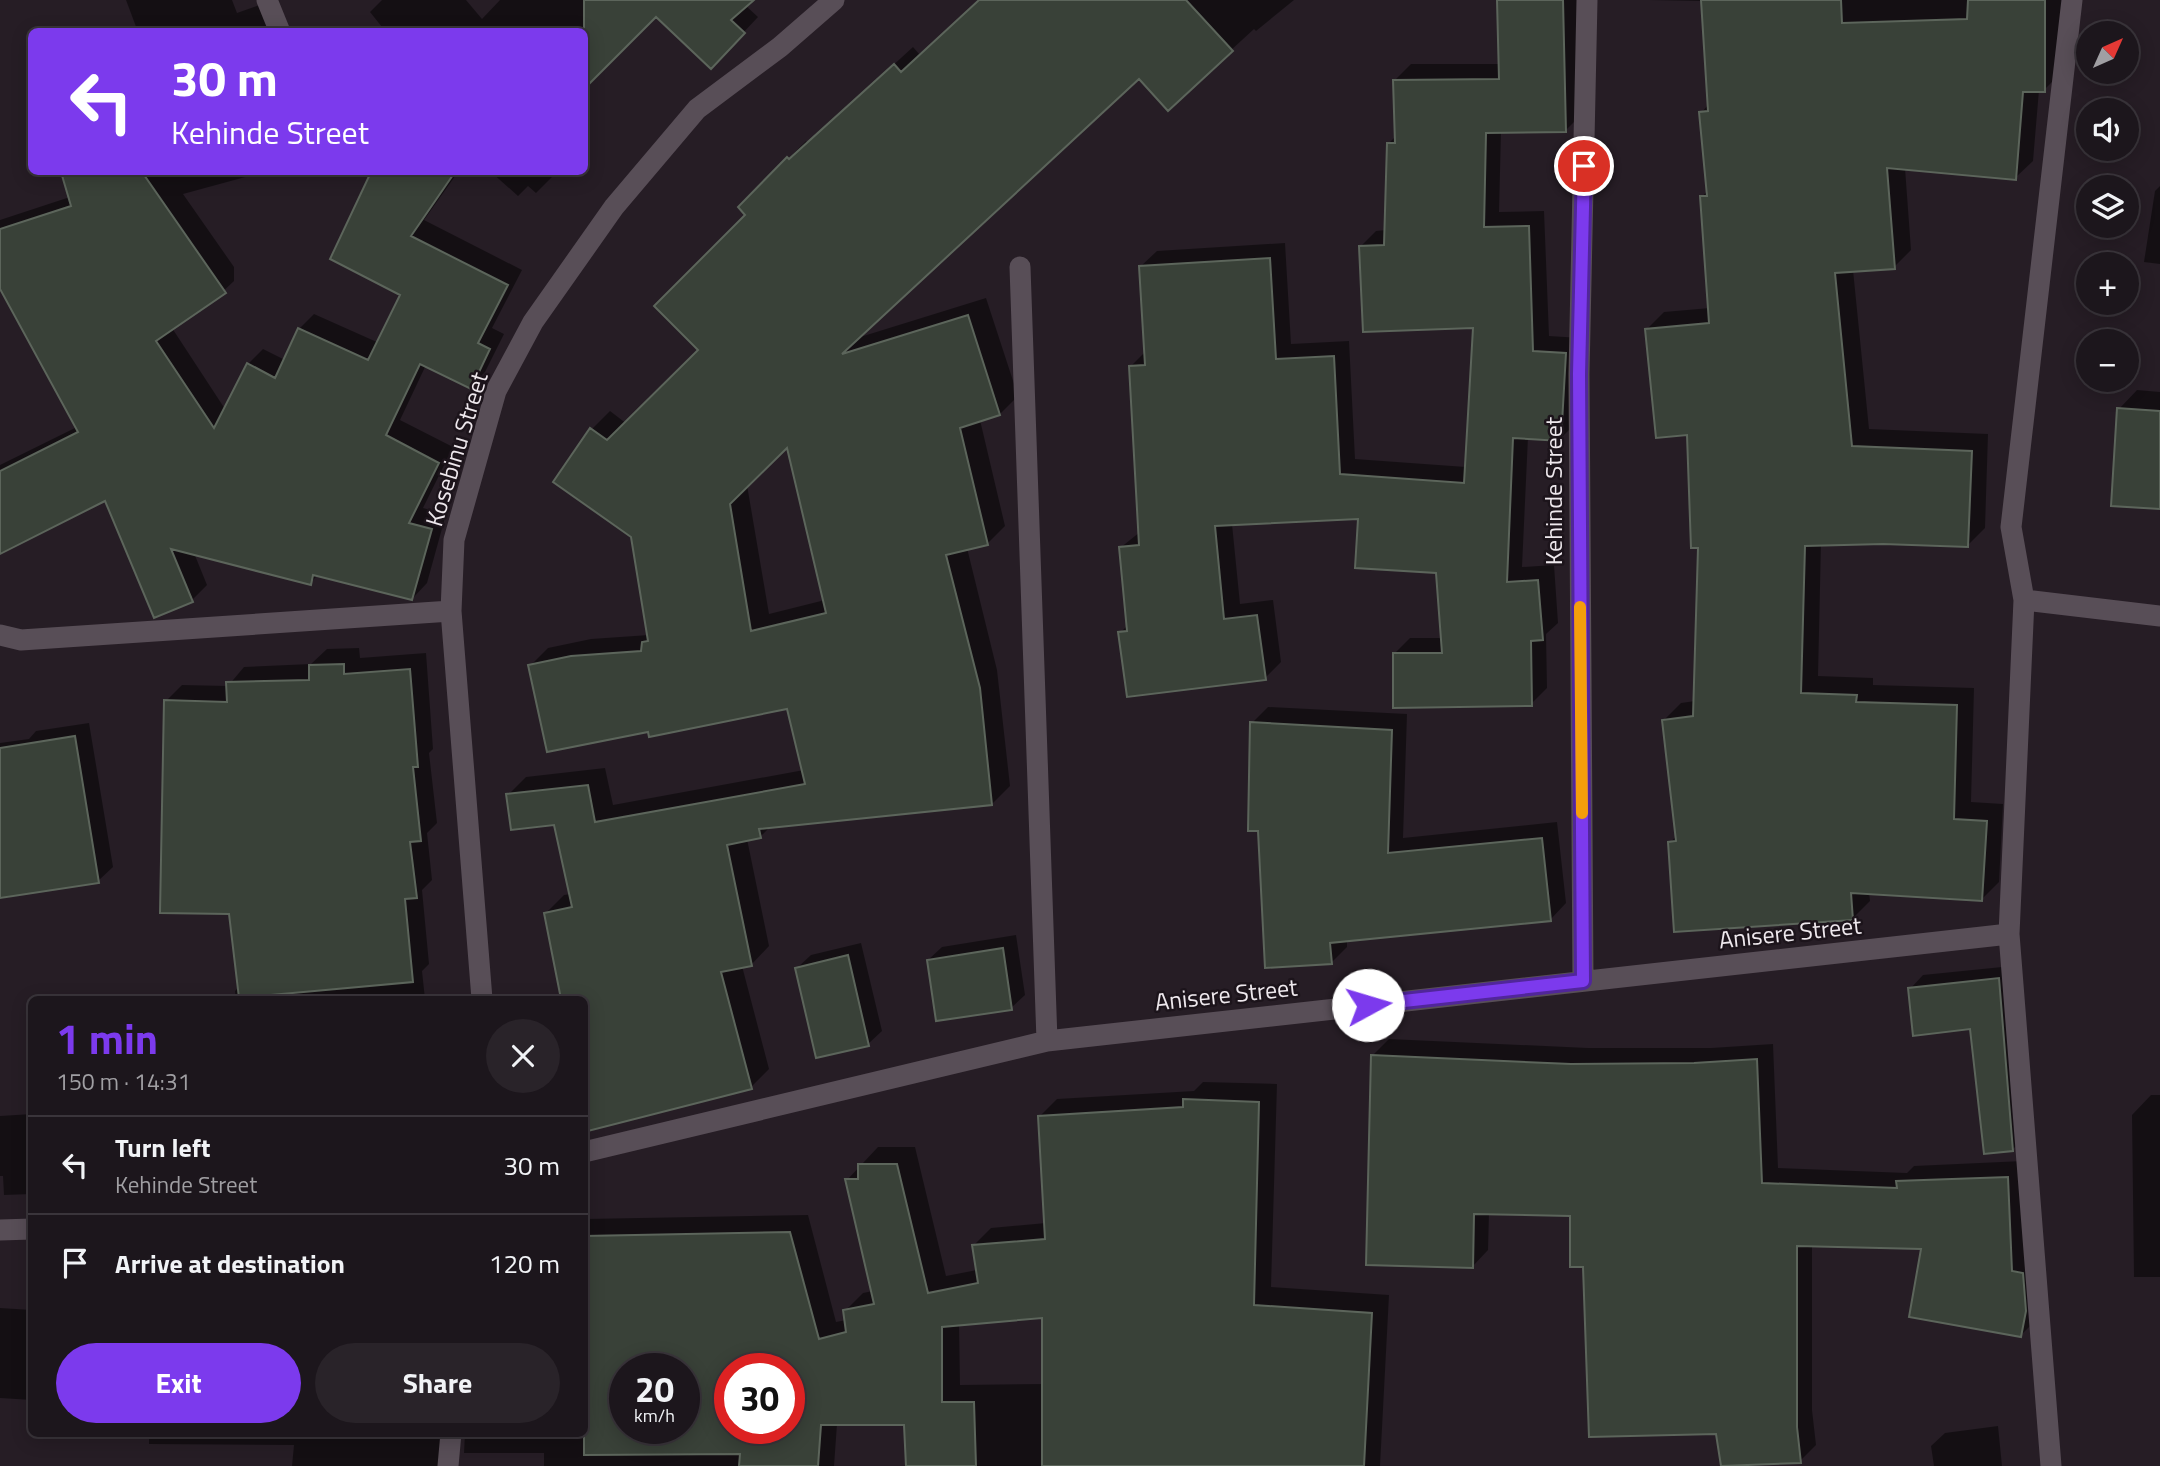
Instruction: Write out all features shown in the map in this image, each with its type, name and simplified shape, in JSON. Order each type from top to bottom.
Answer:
[{"type":"street","points":[[267,0],[278,28]]},
{"type":"street","name":"Kosebinu Street","points":[[482,996],[451,611],[454,540],[496,391],[533,323],[614,207],[697,109],[780,47],[834,0]]},
{"type":"street","name":"Kehinde Street","points":[[1583,981],[1579,374],[1587,0]]},
{"type":"street","points":[[2051,1466],[2009,934],[2024,600],[2011,527],[2071,0]]},
{"type":"street","points":[[1020,267],[1047,1041]]},
{"type":"street","points":[[2024,600],[2160,616]]},
{"type":"street","points":[[0,635],[21,640],[451,611]]},
{"type":"street","name":"Anisere Street","points":[[588,1151],[1047,1041],[2009,934]]},
{"type":"street","points":[[0,1230],[28,1229]]},
{"type":"street","points":[[448,1466],[450,1437]]},
{"type":"building","points":[[584,0],[754,0],[731,20],[745,33],[711,69],[656,17],[588,85],[588,28],[584,28]]},
{"type":"building","points":[[979,0],[1186,0],[1233,51],[1168,111],[1139,79],[842,354],[968,315],[1000,415],[960,428],[988,545],[946,555],[980,688],[992,805],[759,829],[761,838],[727,845],[752,966],[721,972],[752,1089],[588,1131],[588,996],[560,996],[544,913],[572,907],[554,825],[511,830],[506,794],[588,785],[595,822],[805,784],[787,709],[649,737],[648,732],[547,752],[528,665],[571,656],[641,651],[642,642],[648,641],[631,537],[553,482],[590,428],[607,440],[698,350],[654,306],[745,215],[738,207],[787,157],[789,159],[894,64],[901,72]],"holes":[[[787,448],[826,613],[751,631],[730,504]]]},
{"type":"building","points":[[1497,0],[1563,0],[1566,132],[1486,133],[1484,227],[1529,226],[1533,351],[1566,353],[1561,441],[1513,438],[1507,582],[1538,580],[1543,640],[1531,641],[1532,706],[1393,708],[1393,653],[1442,653],[1436,573],[1355,568],[1358,519],[1215,526],[1224,619],[1257,615],[1266,680],[1127,697],[1118,632],[1127,631],[1119,547],[1139,545],[1129,366],[1145,365],[1139,266],[1270,258],[1276,359],[1334,356],[1340,474],[1464,483],[1473,328],[1363,332],[1359,246],[1384,245],[1387,143],[1395,143],[1393,80],[1499,79]]},
{"type":"building","points":[[1701,0],[1841,0],[1842,23],[1967,19],[1968,0],[2045,0],[2045,92],[2023,92],[2016,180],[1887,168],[1895,269],[1835,273],[1852,446],[1972,451],[1968,547],[1883,544],[1805,546],[1801,693],[1857,695],[1856,702],[1957,705],[1954,819],[1987,821],[1982,901],[1851,893],[1853,920],[1674,932],[1668,842],[1676,841],[1662,720],[1693,716],[1698,548],[1691,548],[1687,435],[1656,438],[1645,329],[1709,323],[1700,196],[1707,196],[1699,112],[1708,111]]},
{"type":"building","points":[[62,175],[144,175],[226,293],[156,341],[214,428],[247,363],[275,378],[298,328],[368,360],[400,295],[330,259],[370,175],[453,175],[411,236],[508,285],[478,343],[490,349],[471,389],[420,364],[386,435],[439,463],[409,523],[432,529],[412,600],[313,575],[311,585],[171,549],[193,602],[154,618],[105,501],[0,554],[0,471],[78,432],[0,289],[0,229],[71,206]]},
{"type":"building","points":[[2117,408],[2160,411],[2160,509],[2111,506]]},
{"type":"building","points":[[344,664],[344,674],[410,669],[418,767],[413,767],[421,841],[410,842],[417,898],[405,899],[413,982],[239,996],[229,914],[160,913],[164,700],[227,702],[226,682],[309,680],[309,665]]},
{"type":"building","points":[[1250,722],[1392,730],[1388,853],[1542,838],[1551,921],[1330,943],[1332,964],[1265,968],[1258,831],[1248,831]]},
{"type":"building","points":[[75,736],[99,883],[0,898],[0,748]]},
{"type":"building","points":[[1003,948],[1012,1010],[936,1021],[927,960]]},
{"type":"building","points":[[848,955],[869,1046],[816,1058],[795,968]]},
{"type":"building","points":[[1999,978],[2013,1151],[1984,1154],[1970,1029],[1913,1036],[1908,988]]},
{"type":"building","points":[[1371,1055],[1571,1064],[1694,1063],[1757,1059],[1762,1183],[1897,1188],[1896,1181],[2008,1177],[2012,1271],[2023,1273],[2026,1311],[2021,1337],[1909,1317],[1921,1249],[1797,1246],[1797,1427],[1801,1463],[1721,1466],[1716,1434],[1589,1437],[1583,1267],[1570,1267],[1570,1216],[1474,1214],[1473,1268],[1366,1265]]},
{"type":"building","points":[[1183,1099],[1259,1102],[1254,1305],[1372,1313],[1364,1466],[1042,1466],[1042,1318],[942,1327],[942,1402],[974,1402],[976,1466],[906,1466],[904,1425],[821,1425],[818,1466],[739,1466],[740,1454],[584,1455],[584,1437],[588,1437],[588,1236],[790,1232],[819,1339],[846,1332],[843,1310],[874,1304],[845,1179],[858,1179],[858,1164],[897,1164],[928,1293],[978,1283],[972,1245],[1045,1239],[1038,1116],[1183,1107]]},
{"type":"slow traffic","points":[[1580,607],[1582,813]]},
{"type":"route","points":[[1368,1005],[1583,981],[1579,374],[1584,166]]}]
